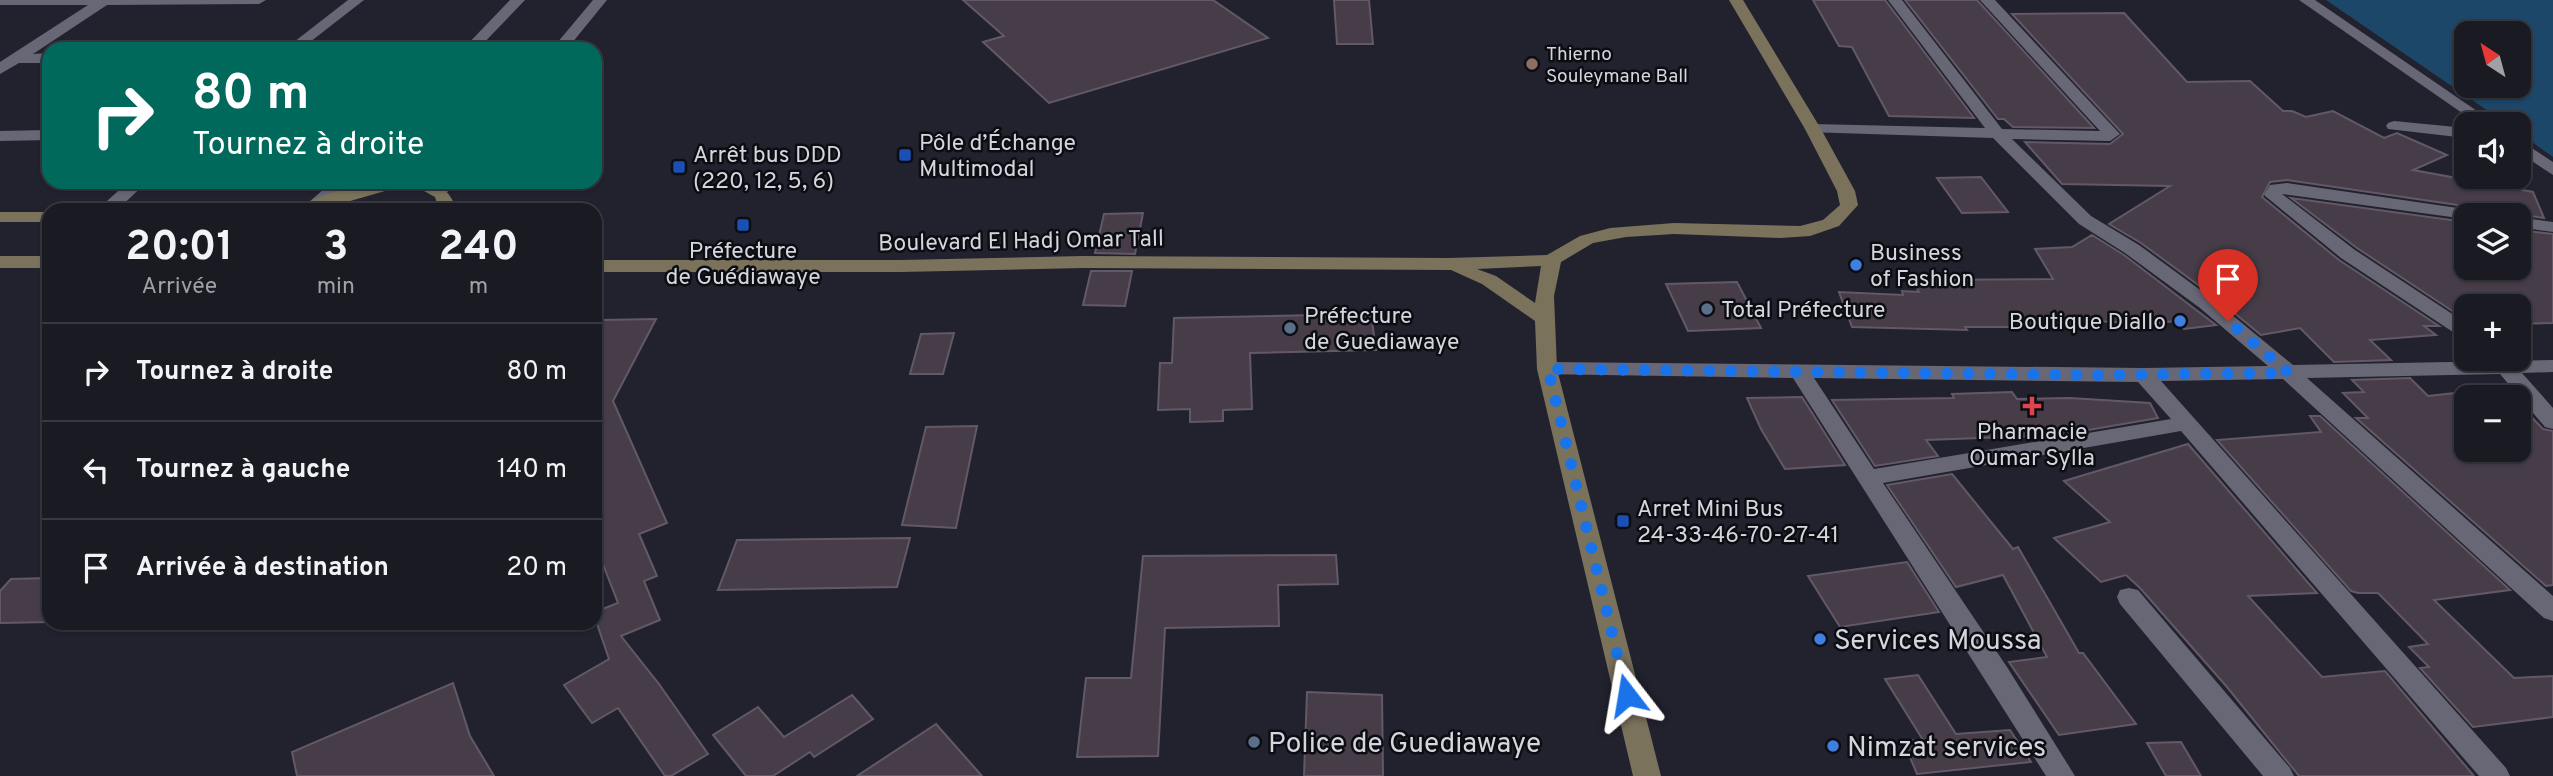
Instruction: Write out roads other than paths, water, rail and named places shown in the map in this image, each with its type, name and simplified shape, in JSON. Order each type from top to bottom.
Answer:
[{"type":"main road","points":[[1647,776],[1548,369],[1544,296],[1552,260],[1577,243],[1609,233],[1713,229],[1786,232],[1819,228],[1839,218],[1849,205],[1846,191],[1813,129],[1736,0]]},
{"type":"main road","points":[[318,203],[345,192],[365,189]]},
{"type":"main road","points":[[0,217],[42,217]]},
{"type":"main road","name":"Boulevard El Hadj Omar Tall","points":[[602,266],[901,266],[1083,262],[1448,264],[1552,260]]},
{"type":"main road","points":[[0,262],[42,262]]},
{"type":"main road","name":"Boulevard El Hadj Omar Tall","points":[[1448,264],[1489,280],[1544,318]]},
{"type":"street","points":[[0,1],[259,0]]},
{"type":"street","points":[[301,42],[357,0]]},
{"type":"street","points":[[477,42],[518,0]]},
{"type":"street","points":[[565,42],[600,0]]},
{"type":"street","points":[[1895,0],[1998,134],[2085,220],[2132,249],[2207,304],[2289,373],[2553,611]]},
{"type":"street","points":[[1813,129],[2105,137],[2112,134],[1987,0]]},
{"type":"street","points":[[2306,0],[2470,112]]},
{"type":"street","points":[[0,69],[7,59],[102,2]]},
{"type":"street","points":[[7,59],[42,58]]},
{"type":"street","points":[[2394,126],[2454,132]]},
{"type":"street","points":[[0,135],[42,135]]},
{"type":"street","points":[[2531,154],[2553,170]]},
{"type":"street","points":[[2454,212],[2287,188],[2276,189],[2273,195],[2348,254],[2454,324]]},
{"type":"street","points":[[114,203],[130,189]]},
{"type":"street","points":[[313,203],[333,189]]},
{"type":"street","points":[[2531,224],[2553,227]]},
{"type":"street","points":[[2531,365],[2553,366]]},
{"type":"street","points":[[1548,369],[1801,374],[2144,375],[2454,366]]},
{"type":"street","points":[[2515,371],[2553,422]]},
{"type":"street","points":[[1801,374],[1867,478],[1996,669],[2061,776]]},
{"type":"street","points":[[2144,375],[2189,423],[2496,776]]},
{"type":"street","points":[[1867,478],[2189,423]]},
{"type":"street","points":[[2129,597],[2280,776]]},
{"type":"water","points":[[2326,0],[2553,0],[2553,157],[2531,141],[2531,112],[2489,112],[2469,98],[2531,98],[2531,21],[2454,21],[2454,88]]},
{"type":"place","name":"Thierno Souleymane Ball","points":[[1532,64]]},
{"type":"place","name":"Pôle d’Échange Multimodal","points":[[905,155]]},
{"type":"place","name":"Arrêt bus DDD (220, 12, 5, 6)","points":[[679,167]]},
{"type":"place","name":"Préfecture de Guédiawaye","points":[[743,225]]},
{"type":"place","name":"Business of Fashion","points":[[1856,265]]},
{"type":"place","name":"Total Préfecture","points":[[1707,309]]},
{"type":"place","name":"Boutique Diallo","points":[[2180,321]]},
{"type":"place","name":"Préfecture de Guediawaye","points":[[1290,328]]},
{"type":"place","name":"Pharmacie Oumar Sylla","points":[[2032,406]]},
{"type":"place","name":"Arret Mini Bus 24-33-46-70-27-41","points":[[1623,521]]},
{"type":"place","name":"Services Moussa","points":[[1820,639]]},
{"type":"place","name":"Police de Guediawaye","points":[[1254,742]]},
{"type":"place","name":"Nimzat services","points":[[1833,746]]}]
